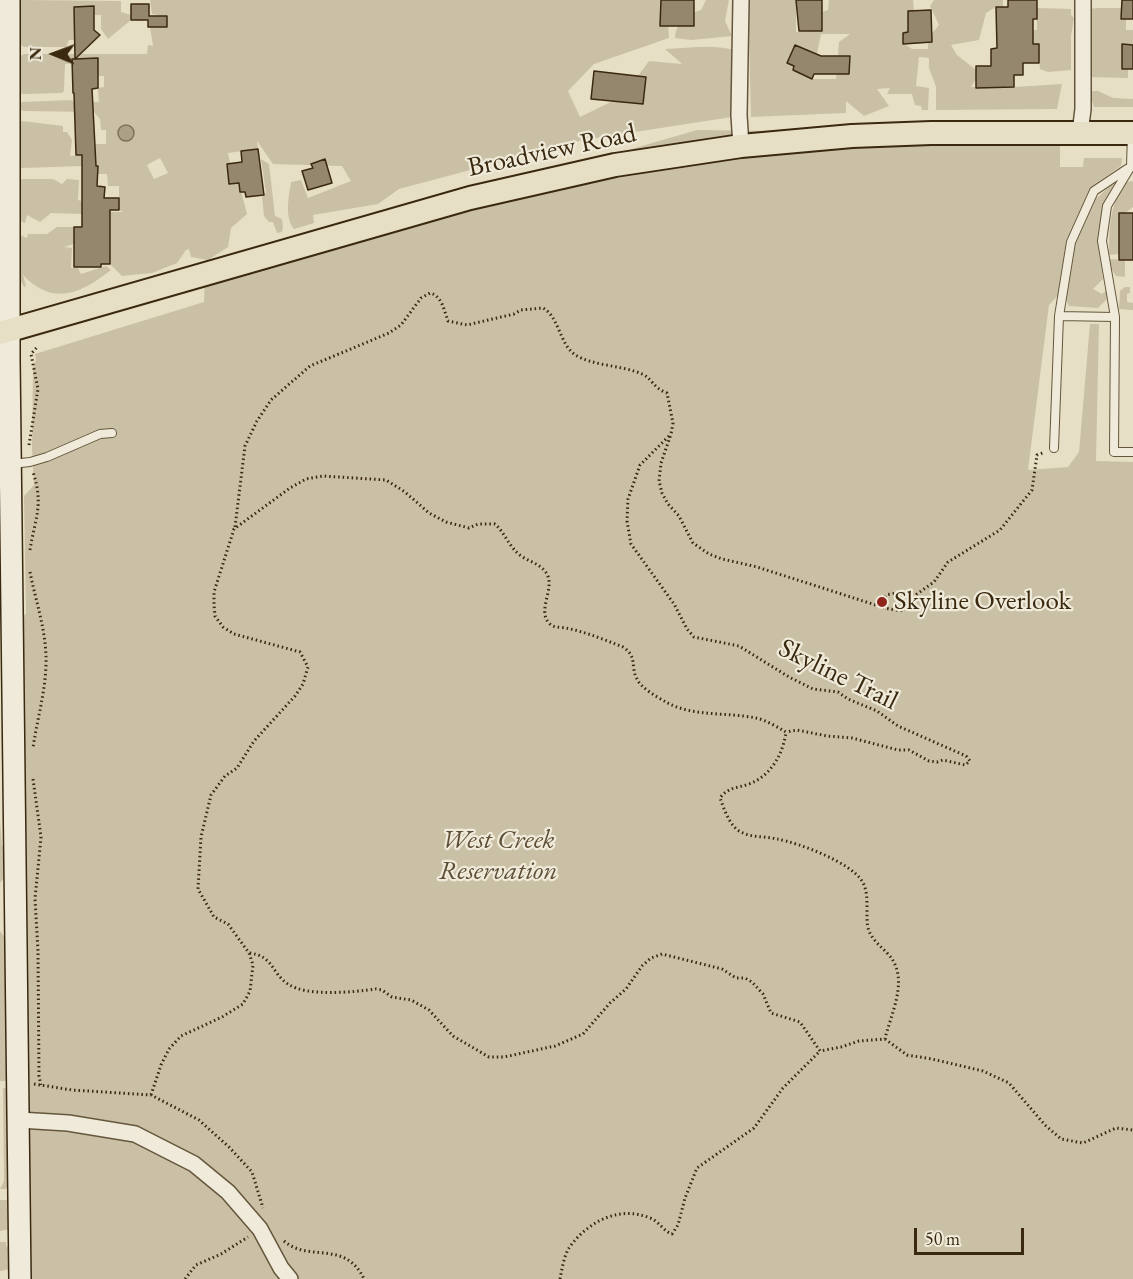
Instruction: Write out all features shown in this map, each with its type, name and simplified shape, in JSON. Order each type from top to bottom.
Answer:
[{"type":"main road","name":"Broadview Road","points":[[5,331],[511,187],[615,165],[741,146],[811,139],[909,134],[1132,133]]},
{"type":"street","points":[[741,0],[741,146]]},
{"type":"street","points":[[1080,134],[1083,109],[1083,0]]},
{"type":"street","points":[[6,10],[5,331],[21,463],[9,627],[20,1279]]},
{"type":"street","points":[[19,1120],[68,1123],[135,1134],[194,1164],[228,1192],[260,1228],[281,1269],[290,1279]]},
{"type":"lane","points":[[1132,133],[1132,167],[1107,206],[1102,241],[1115,317],[1114,452],[1133,452]]},
{"type":"lane","points":[[1054,448],[1059,316],[1071,242],[1094,191],[1132,167]]},
{"type":"lane","points":[[1059,316],[1115,317]]},
{"type":"lane","points":[[21,463],[100,434],[112,433]]},
{"type":"path","points":[[151,1095],[161,1065],[181,1036],[222,1017],[243,1004],[253,977],[249,953],[240,938],[228,924],[214,917],[206,907],[198,889],[201,837],[211,795],[225,776],[237,768],[254,741],[295,696],[303,684],[308,666],[300,652],[234,634],[224,627],[215,616],[214,592],[234,529],[245,446],[257,421],[271,400],[310,366],[389,333],[402,325],[421,298],[430,292],[440,299],[448,321],[467,325],[514,314],[521,310],[543,308],[553,317],[561,335],[574,353],[590,360],[646,375],[659,390],[667,393],[672,409],[671,434],[661,463],[659,481],[668,504],[679,516],[693,543],[722,560],[757,567],[885,608],[901,611],[908,608],[917,594],[934,582],[948,562],[1000,530],[1032,490],[1037,455],[1054,448]]},
{"type":"path","points":[[29,558],[39,503],[38,490],[21,463],[29,440],[38,389],[31,354],[38,346]]},
{"type":"path","name":"Skyline Trail","points":[[671,434],[640,465],[628,499],[627,521],[631,544],[674,604],[687,629],[694,637],[739,646],[813,689],[838,692],[848,699],[877,711],[898,726],[966,756],[970,760],[965,765],[943,760],[929,761],[909,750],[898,750],[852,738],[797,730],[786,732]]},
{"type":"path","points":[[234,529],[306,479],[329,476],[374,478],[391,483],[429,513],[446,522],[469,528],[491,523],[497,526],[520,555],[539,565],[548,575],[549,585],[545,608],[549,623],[553,627],[583,633],[623,647],[633,657],[639,683],[665,702],[688,710],[759,718],[786,732],[782,750],[774,765],[759,779],[748,785],[731,788],[720,798],[728,817],[739,832],[753,837],[775,838],[798,844],[842,864],[862,882],[868,906],[868,930],[883,951],[892,959],[897,970],[898,983],[894,1013],[885,1040]]},
{"type":"path","points":[[30,565],[42,622],[46,663],[43,700],[32,752]]},
{"type":"path","points":[[882,602],[886,595],[897,592],[906,594],[911,602]]},
{"type":"path","points":[[33,777],[41,837],[35,899],[40,1084]]},
{"type":"path","points":[[249,953],[258,954],[269,961],[288,985],[298,988],[332,994],[376,989],[392,997],[411,1000],[429,1010],[453,1036],[489,1057],[504,1057],[555,1046],[583,1034],[610,1003],[626,989],[642,966],[651,958],[668,954],[722,969],[736,978],[745,978],[752,982],[763,994],[771,1013],[800,1022],[820,1051]]},
{"type":"path","points":[[560,1279],[568,1249],[588,1226],[611,1215],[626,1213],[651,1218],[672,1234],[678,1225],[685,1198],[697,1168],[754,1128],[783,1088],[820,1051],[859,1041],[885,1040],[907,1055],[983,1071],[1009,1083],[1045,1125],[1061,1139],[1083,1143],[1116,1128],[1133,1130]]},
{"type":"path","points":[[185,1279],[196,1265],[221,1254],[252,1234]]},
{"type":"green space","points":[[150,0],[667,0],[669,38],[594,64],[568,91],[580,117],[623,96],[649,61],[682,64],[665,49],[709,47],[734,50],[732,117],[583,140],[399,189],[378,204],[313,215],[314,223],[294,229],[288,213],[291,182],[301,180],[308,198],[351,181],[342,166],[273,164],[257,141],[258,149],[228,153],[229,184],[239,183],[247,214],[231,228],[228,247],[208,260],[191,257],[189,249],[177,263],[152,273],[122,276],[105,259],[106,212],[123,212],[119,210],[119,186],[108,186],[107,174],[97,174],[82,166],[22,168],[15,165],[15,125],[22,121],[63,126],[63,132],[67,132],[72,140],[70,156],[95,154],[95,144],[106,144],[106,130],[101,130],[100,119],[94,112],[17,109],[17,104],[22,102],[71,100],[75,103],[99,102],[98,88],[104,87],[104,76],[98,76],[98,58],[72,59],[72,63],[65,64],[62,93],[22,94],[16,89],[15,59],[24,54],[147,54],[148,45],[153,46],[150,27],[167,27],[167,17],[152,14]],"holes":[[[160,158],[168,173],[154,179],[147,165]]]},
{"type":"green space","points":[[706,0],[729,0],[725,21],[732,36],[691,40],[675,38],[680,23],[687,16],[701,10]]},
{"type":"green space","points":[[742,0],[796,0],[796,32],[821,31],[822,12],[828,10],[829,0],[913,0],[914,11],[908,11],[908,32],[903,33],[903,43],[912,49],[928,49],[928,38],[939,25],[930,6],[934,0],[1003,0],[1003,7],[996,7],[986,13],[979,40],[951,45],[957,55],[980,73],[971,87],[1062,84],[1057,109],[936,110],[936,87],[929,68],[929,58],[919,57],[916,86],[929,88],[928,110],[922,110],[921,106],[915,105],[912,94],[887,94],[890,88],[877,89],[889,106],[864,116],[846,101],[846,113],[751,117],[749,37],[746,36]],"holes":[[[821,34],[850,34],[839,42],[836,79],[812,79],[793,70],[794,66],[787,63],[795,45],[817,54]]]},
{"type":"green space","points":[[19,1],[121,1],[121,12],[131,15],[131,20],[108,39],[101,29],[101,15],[94,15],[94,6],[74,7],[74,40],[69,40],[66,47],[24,47],[16,43]]},
{"type":"green space","points":[[1037,8],[1071,9],[1071,15],[1074,18],[1071,36],[1071,70],[1048,72],[1040,69],[1038,44],[1020,44],[1000,30],[1037,30]]},
{"type":"green space","points":[[1121,8],[1121,18],[1126,19],[1126,30],[1133,30],[1133,45],[1122,45],[1122,68],[1128,69],[1128,78],[1089,77],[1088,9]]},
{"type":"green space","points":[[1089,91],[1098,91],[1113,98],[1133,99],[1133,107],[1094,107]]},
{"type":"green space","name":"West Creek Reservation","points":[[697,130],[1060,132],[1060,167],[1083,167],[1084,158],[1122,158],[1121,166],[1092,186],[1097,198],[1116,180],[1103,206],[1098,243],[1103,279],[1093,289],[1102,294],[1107,290],[1107,299],[1098,308],[1069,306],[1062,291],[1049,305],[1028,470],[1068,467],[1079,452],[1090,324],[1099,324],[1096,461],[1133,462],[1133,1279],[22,1279],[15,618],[26,614],[24,496],[34,485],[32,448],[35,354],[204,302],[205,273]],"holes":[[[101,430],[112,430],[102,437],[47,460],[47,452],[85,435]]]},
{"type":"green space","points":[[261,159],[269,164],[275,216],[282,219],[282,232],[277,233],[273,222],[269,222],[264,216],[262,197],[266,193]]},
{"type":"green space","points":[[22,179],[53,179],[62,184],[67,179],[79,180],[78,200],[82,201],[82,214],[51,213],[40,222],[27,215],[25,223],[16,220],[16,182]]},
{"type":"green space","points":[[1133,181],[1133,207],[1125,213],[1119,213],[1119,254],[1109,255],[1113,208],[1125,182]]},
{"type":"green space","points":[[57,227],[74,227],[74,244],[64,247],[72,248],[71,268],[78,268],[81,274],[106,266],[111,270],[89,285],[67,293],[56,294],[45,291],[23,275],[26,286],[24,287],[20,279],[17,240],[20,235],[27,238],[28,234],[47,234]]},
{"type":"green space","points":[[1109,259],[1125,260],[1125,277],[1116,276],[1110,267]]},
{"type":"green space","points":[[1125,287],[1130,287],[1127,302],[1133,303],[1133,310],[1119,309],[1120,291]]},
{"type":"green space","points":[[0,820],[2,846],[7,848],[7,857],[6,871],[0,883]]},
{"type":"green space","points":[[0,931],[5,938],[8,955],[9,1081],[0,1081]]},
{"type":"green space","points":[[3,1088],[10,1088],[10,1181],[6,1189],[0,1189],[4,1181]]},
{"type":"green space","points":[[0,1200],[11,1200],[11,1229],[0,1231]]},
{"type":"green space","points":[[0,1242],[6,1242],[6,1246],[11,1248],[11,1269],[0,1271]]},
{"type":"shaded area","points":[[123,125],[129,125],[134,133],[132,139],[123,141],[118,136],[118,130]]},
{"type":"building","points":[[661,0],[694,0],[694,26],[660,26]]},
{"type":"building","points":[[796,0],[822,0],[822,31],[799,31]]},
{"type":"building","points":[[1008,0],[1037,0],[1037,19],[1033,19],[1033,44],[1039,44],[1039,63],[1023,63],[1023,75],[1014,75],[1014,87],[976,88],[976,66],[991,66],[991,49],[997,48],[996,7],[1008,7]]},
{"type":"building","points":[[1122,0],[1133,0],[1133,19],[1121,19]]},
{"type":"building","points":[[131,4],[149,4],[149,16],[167,16],[167,27],[148,27],[148,20],[131,20]]},
{"type":"building","points":[[94,6],[94,30],[100,35],[75,59],[74,7]]},
{"type":"building","points":[[931,10],[932,42],[903,44],[903,33],[908,32],[908,11]]},
{"type":"building","points":[[1122,44],[1133,45],[1133,69],[1122,69]]},
{"type":"building","points":[[795,45],[821,56],[850,56],[849,74],[814,74],[812,79],[793,70],[794,66],[787,63]]},
{"type":"building","points":[[98,58],[98,88],[92,89],[96,166],[98,166],[97,186],[105,187],[104,198],[119,198],[119,210],[110,210],[110,264],[101,264],[101,267],[74,267],[74,227],[82,227],[82,155],[76,155],[72,59]]},
{"type":"building","points":[[594,71],[646,77],[643,104],[591,99]]},
{"type":"building","points":[[258,149],[264,195],[246,197],[245,192],[240,192],[239,183],[229,184],[227,164],[242,162],[241,151]]},
{"type":"building","points":[[325,159],[332,183],[308,190],[302,171],[313,168],[311,164]]},
{"type":"building","points":[[1119,213],[1133,213],[1133,260],[1119,260]]},
{"type":"place","name":"Skyline Overlook","points":[[882,602]]}]
